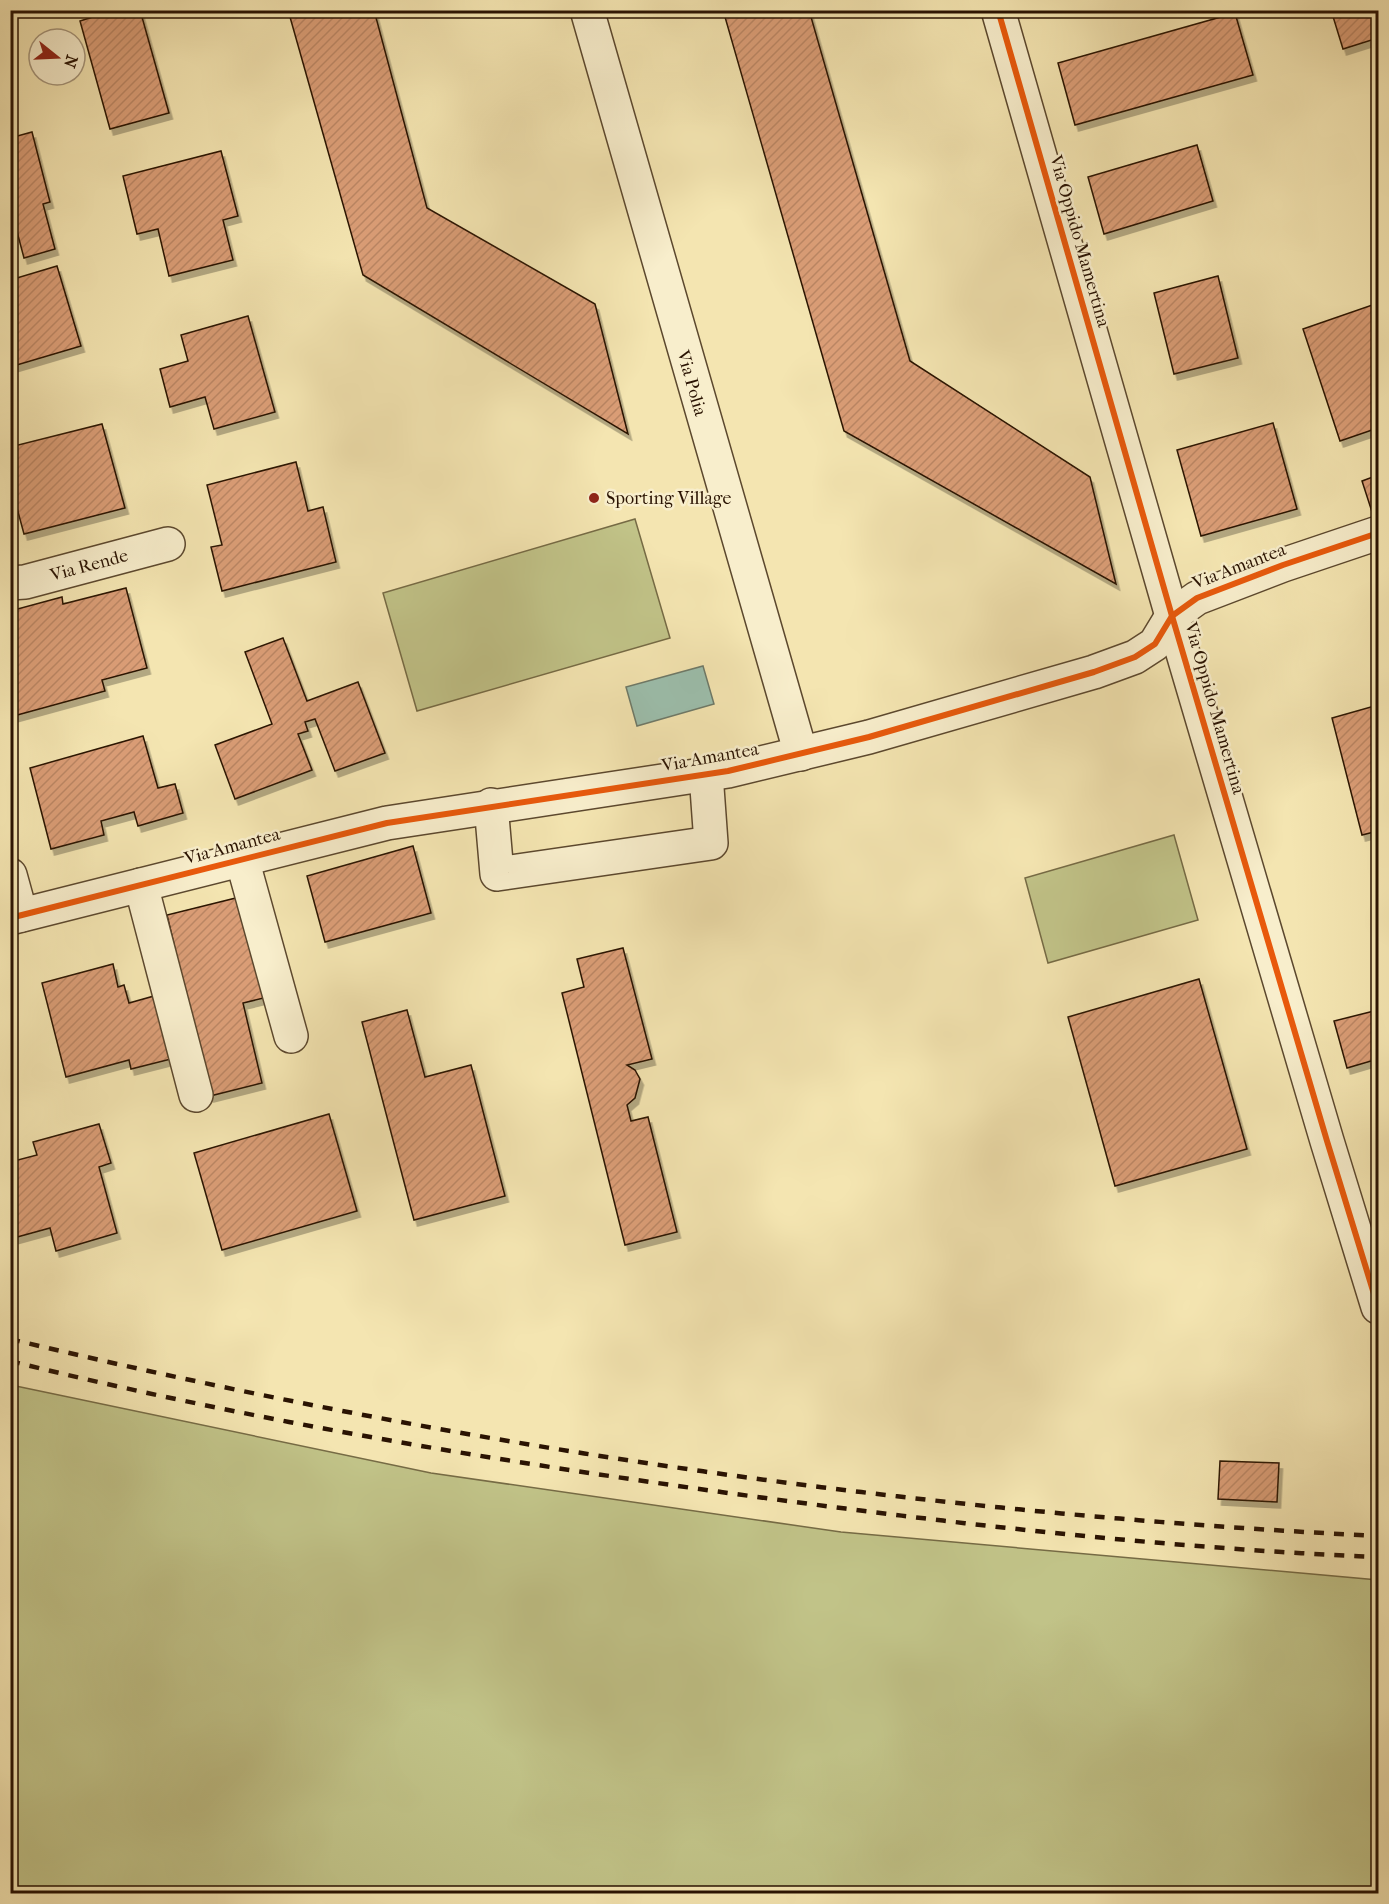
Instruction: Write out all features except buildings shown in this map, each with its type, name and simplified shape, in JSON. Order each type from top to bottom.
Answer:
[{"type":"street","name":"Via Polia","points":[[587,10],[801,754]]},
{"type":"street","name":"Via Oppido Mamertina","points":[[998,10],[1172,616],[1378,1307]]},
{"type":"street","name":"Via Amantea","points":[[16,917],[387,823],[491,805],[706,774],[801,754],[1094,672],[1135,657],[1155,644],[1172,616],[1187,604],[1206,594],[1378,533]]},
{"type":"street","name":"Via Rende","points":[[10,583],[25,582],[168,544]]},
{"type":"street","points":[[491,805],[497,874],[687,847],[711,843],[706,774]]},
{"type":"street","points":[[243,859],[291,1036]]},
{"type":"street","points":[[10,875],[16,917]]},
{"type":"street","points":[[141,885],[196,1095]]},
{"type":"green space","points":[[635,519],[670,638],[417,711],[383,593]]},
{"type":"green space","points":[[1174,835],[1198,920],[1048,963],[1025,878]]},
{"type":"green space","points":[[11,1385],[431,1473],[841,1532],[1378,1580],[1378,1893],[11,1893]]},
{"type":"shaded area","points":[[703,666],[714,704],[637,726],[626,687]]},
{"type":"railway","points":[[10,1339],[179,1378],[348,1412],[519,1443],[690,1469],[861,1492],[1033,1511],[1378,1536]]},
{"type":"railway","points":[[10,1361],[186,1401],[364,1436],[542,1466],[721,1492],[885,1514],[1049,1532],[1213,1547],[1378,1557]]},
{"type":"cycle path","points":[[998,10],[1172,616],[1378,1307]]},
{"type":"cycle path","points":[[10,918],[387,823],[728,771],[869,737],[1094,672],[1135,657],[1155,644],[1172,616],[1197,598],[1283,565],[1378,533]]},
{"type":"place","name":"Sporting Village","points":[[594,498]]}]
